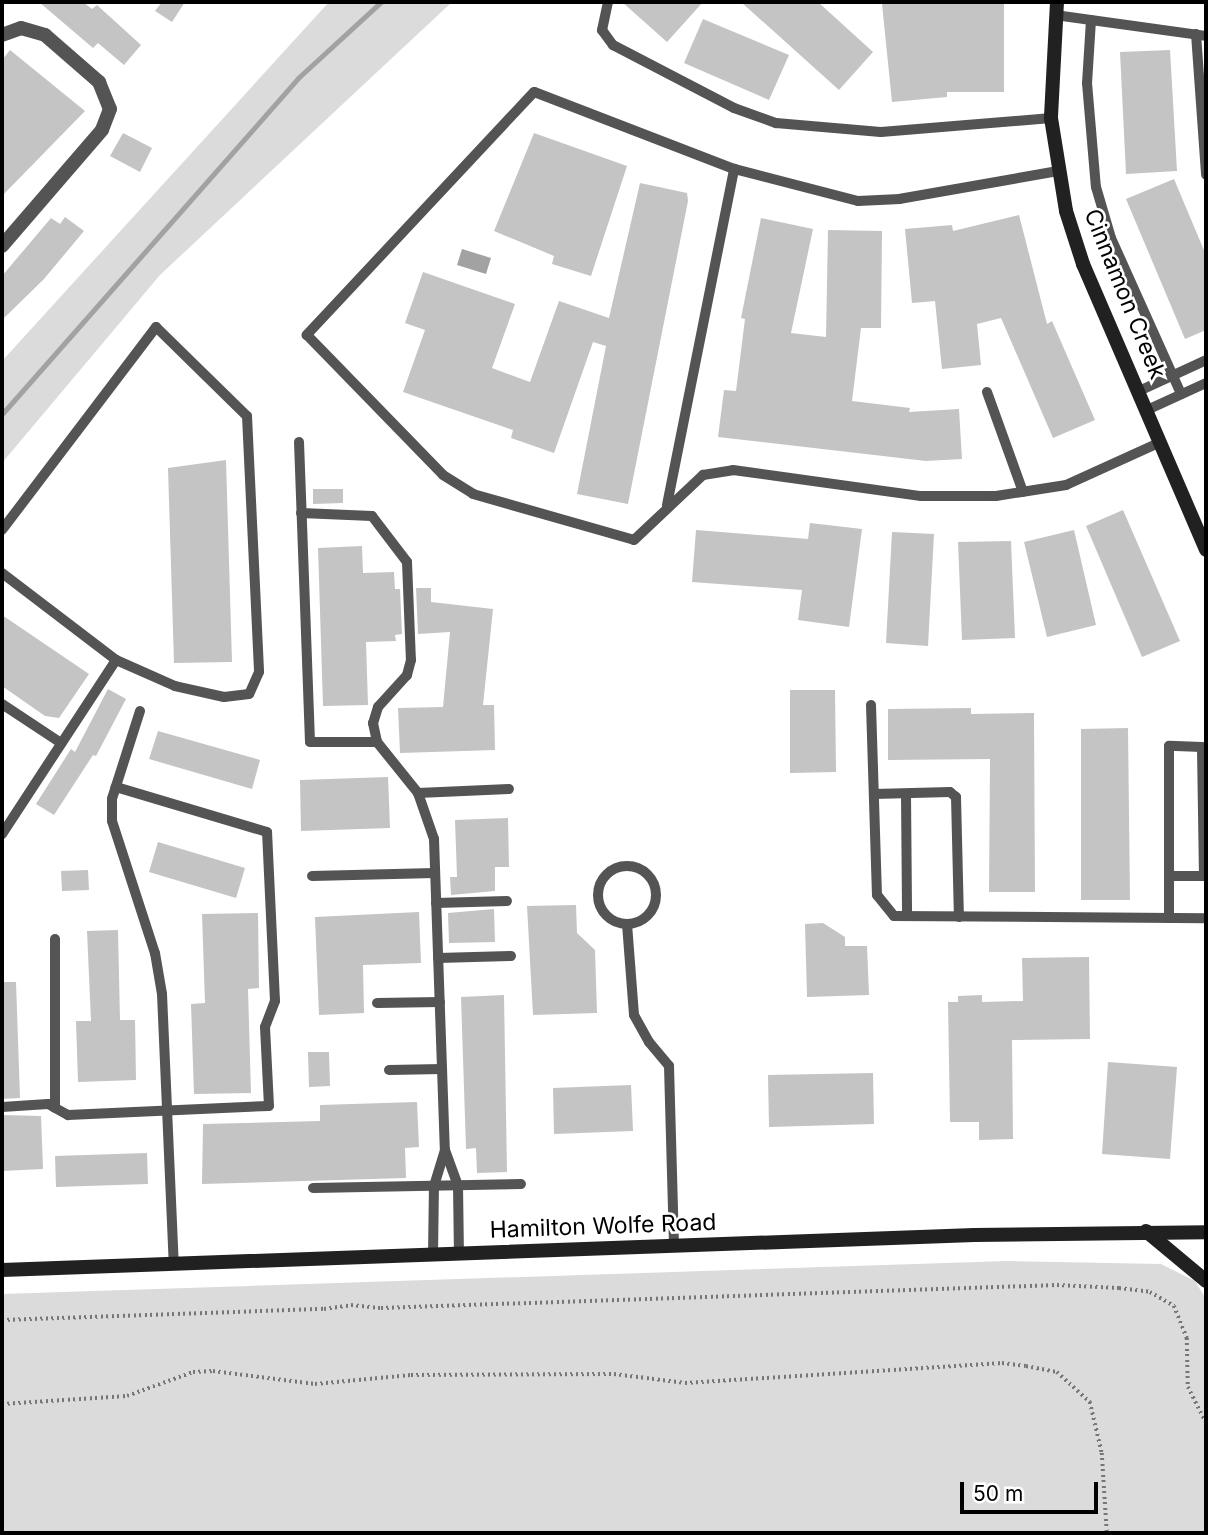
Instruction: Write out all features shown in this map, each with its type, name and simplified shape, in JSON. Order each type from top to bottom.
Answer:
[{"type":"street","name":"Cinnamon Creek","points":[[1056,8],[1051,118],[1058,171],[1083,264],[1206,550]]},
{"type":"street","points":[[2,246],[102,130],[110,109],[99,82],[46,35],[7,32]]},
{"type":"street","points":[[1146,1231],[1206,1281]]},
{"type":"street","name":"Hamilton Wolfe Road","points":[[2,1270],[1146,1231],[1206,1232]]},
{"type":"lane","points":[[608,2],[602,30],[612,45],[734,108],[776,123],[881,132],[1051,118]]},
{"type":"lane","points":[[1056,8],[1091,20],[1201,35],[1206,175]]},
{"type":"lane","points":[[1091,20],[1087,83],[1096,187],[1111,238],[1181,394]]},
{"type":"lane","points":[[1058,171],[900,199],[858,201],[734,169],[534,92],[307,335],[443,475],[473,494],[634,540],[667,505],[703,475],[733,470],[921,496],[1023,492],[1066,485],[1161,442]]},
{"type":"lane","points":[[667,505],[734,169]]},
{"type":"lane","points":[[2,530],[156,327],[247,416],[259,671],[249,694],[224,697],[175,686],[116,660],[2,573]]},
{"type":"lane","points":[[1139,391],[1206,360]]},
{"type":"lane","points":[[1147,410],[1206,383]]},
{"type":"lane","points":[[987,392],[1023,492]]},
{"type":"lane","points":[[299,442],[310,742],[377,741]]},
{"type":"lane","points":[[301,513],[372,516],[399,546],[407,562],[411,660],[407,675],[378,707],[373,723],[377,741],[418,793],[430,819],[435,873],[444,1150],[433,1186],[433,1255]]},
{"type":"lane","points":[[3,829],[116,660]]},
{"type":"lane","points":[[2,704],[61,743]]},
{"type":"lane","points":[[871,705],[877,895],[894,916],[1206,918]]},
{"type":"lane","points":[[140,711],[116,787],[112,821],[155,953],[162,995],[174,1264]]},
{"type":"lane","points":[[1169,876],[1204,876],[1202,747],[1169,746],[1169,876],[1169,918]]},
{"type":"lane","points":[[2,1107],[48,1104],[68,1115],[269,1106],[265,1027],[275,1001],[267,832],[116,787]]},
{"type":"lane","points":[[418,793],[509,789]]},
{"type":"lane","points":[[874,794],[950,792],[956,797],[959,917]]},
{"type":"lane","points":[[906,793],[907,916]]},
{"type":"lane","points":[[632,866],[649,876],[656,894],[651,912],[627,924],[607,916],[598,896],[604,877],[612,870],[632,866]]},
{"type":"lane","points":[[312,876],[435,873]]},
{"type":"lane","points":[[436,903],[507,901]]},
{"type":"lane","points":[[627,924],[634,1015],[649,1042],[670,1066],[674,1246]]},
{"type":"lane","points":[[55,939],[55,1108]]},
{"type":"lane","points":[[438,958],[511,956]]},
{"type":"lane","points":[[377,1003],[440,1002]]},
{"type":"lane","points":[[389,1070],[442,1069]]},
{"type":"lane","points":[[444,1150],[458,1185],[459,1254]]},
{"type":"lane","points":[[313,1188],[521,1184]]},
{"type":"path","points":[[2,1320],[324,1310],[351,1305],[381,1308],[1056,1285],[1119,1288],[1150,1292],[1174,1306],[1186,1338],[1188,1387],[1206,1422]]},
{"type":"path","points":[[2,1404],[127,1396],[203,1372],[315,1384],[411,1375],[614,1374],[685,1384],[1002,1363],[1057,1373],[1090,1402],[1102,1453],[1107,1533]]},
{"type":"shaded area","points":[[329,2],[452,2],[160,275],[2,463],[2,361]]},
{"type":"shaded area","points":[[462,249],[491,258],[486,274],[457,265]]},
{"type":"shaded area","points":[[1007,1261],[1161,1264],[1195,1281],[1206,1299],[1206,1533],[2,1533],[2,1294]]},
{"type":"building","points":[[39,2],[83,2],[92,9],[97,5],[141,45],[124,65],[98,43],[93,48]]},
{"type":"building","points":[[162,2],[185,2],[172,22],[155,11]]},
{"type":"building","points":[[622,2],[703,2],[667,42]]},
{"type":"building","points":[[741,2],[818,2],[873,52],[839,90]]},
{"type":"building","points":[[1004,2],[1004,92],[947,92],[947,97],[892,102],[882,4]]},
{"type":"building","points":[[703,19],[789,55],[769,100],[684,63]]},
{"type":"building","points":[[10,50],[85,111],[2,196],[2,60]]},
{"type":"building","points":[[1170,50],[1177,171],[1126,174],[1120,52]]},
{"type":"building","points":[[123,133],[152,148],[140,172],[110,156]]},
{"type":"building","points":[[534,133],[627,166],[591,276],[552,264],[554,256],[494,231]]},
{"type":"building","points":[[1174,179],[1206,255],[1206,330],[1185,339],[1126,199]]},
{"type":"building","points":[[640,183],[687,193],[688,201],[628,504],[577,494],[606,346],[593,342],[554,453],[511,438],[513,430],[403,392],[425,330],[405,323],[423,272],[515,304],[492,368],[530,382],[559,301],[609,318]]},
{"type":"building","points":[[1019,215],[1047,324],[1052,321],[1095,420],[1053,438],[1001,318],[977,324],[981,365],[942,369],[935,301],[912,303],[905,229],[952,225],[953,231]]},
{"type":"building","points":[[65,217],[84,231],[44,279],[2,320],[2,276],[51,218],[60,224]]},
{"type":"building","points":[[761,218],[813,229],[791,333],[826,337],[828,230],[882,231],[881,328],[861,328],[852,401],[910,408],[909,412],[959,409],[962,459],[926,461],[718,437],[724,390],[736,391],[745,319],[741,318]]},
{"type":"building","points":[[226,460],[232,662],[174,663],[168,468]]},
{"type":"building","points":[[313,489],[343,489],[343,503],[313,504]]},
{"type":"building","points":[[1123,510],[1180,641],[1142,657],[1086,526]]},
{"type":"building","points":[[810,523],[862,529],[849,627],[798,620],[802,590],[692,582],[696,530],[808,539]]},
{"type":"building","points":[[1074,530],[1096,625],[1047,637],[1024,542]]},
{"type":"building","points":[[892,532],[934,534],[928,646],[886,643]]},
{"type":"building","points":[[1011,541],[1015,638],[962,640],[958,542]]},
{"type":"building","points":[[362,546],[363,573],[394,572],[395,589],[400,589],[402,634],[395,635],[396,641],[366,642],[368,705],[323,706],[318,548]]},
{"type":"building","points":[[416,588],[431,588],[431,602],[493,609],[483,705],[494,705],[495,750],[400,753],[398,708],[443,707],[450,632],[418,634]]},
{"type":"building","points":[[2,615],[89,674],[59,718],[45,716],[2,686]]},
{"type":"building","points":[[108,689],[126,699],[96,756],[93,755],[54,815],[36,804],[71,749],[75,752]]},
{"type":"building","points":[[790,690],[835,690],[836,772],[790,773]]},
{"type":"building","points":[[971,708],[971,714],[1034,713],[1035,892],[989,892],[990,759],[888,760],[888,709]]},
{"type":"building","points":[[1128,728],[1130,900],[1081,900],[1081,729]]},
{"type":"building","points":[[158,731],[260,760],[252,789],[149,759]]},
{"type":"building","points":[[388,777],[390,828],[301,831],[300,780]]},
{"type":"building","points":[[508,818],[509,867],[495,867],[495,891],[451,895],[450,877],[457,877],[455,820]]},
{"type":"building","points":[[158,842],[245,868],[236,898],[149,872]]},
{"type":"building","points":[[88,870],[89,890],[62,891],[61,871]]},
{"type":"building","points":[[576,905],[577,933],[595,950],[597,1013],[533,1015],[527,906]]},
{"type":"building","points":[[494,909],[495,942],[449,943],[448,913]]},
{"type":"building","points":[[419,912],[421,963],[363,965],[364,1013],[319,1015],[315,917]]},
{"type":"building","points":[[258,913],[259,988],[248,989],[251,1093],[194,1094],[191,1004],[205,1003],[202,914]]},
{"type":"building","points":[[823,923],[845,937],[845,946],[867,946],[869,995],[807,997],[805,924]]},
{"type":"building","points":[[118,930],[120,1020],[135,1020],[136,1080],[78,1082],[76,1021],[91,1021],[87,931]]},
{"type":"building","points":[[1089,957],[1090,1039],[1012,1040],[1013,1139],[979,1140],[979,1122],[950,1122],[948,1002],[958,1002],[958,996],[982,995],[982,1002],[1023,1001],[1022,958]]},
{"type":"building","points":[[2,982],[16,982],[20,1098],[2,1099]]},
{"type":"building","points":[[504,995],[507,1172],[477,1173],[476,1148],[466,1149],[461,997]]},
{"type":"building","points":[[308,1052],[329,1052],[330,1086],[309,1087]]},
{"type":"building","points":[[1108,1062],[1177,1067],[1170,1159],[1102,1154]]},
{"type":"building","points":[[873,1073],[874,1124],[769,1127],[768,1075]]},
{"type":"building","points":[[631,1085],[633,1131],[554,1134],[553,1088]]},
{"type":"building","points":[[417,1102],[419,1147],[405,1148],[406,1178],[202,1184],[203,1124],[320,1121],[320,1105]]},
{"type":"building","points":[[2,1115],[41,1116],[43,1169],[2,1171]]},
{"type":"building","points":[[147,1153],[148,1184],[56,1187],[55,1156]]},
{"type":"waterway","points":[[2,414],[298,78],[381,2]]}]
